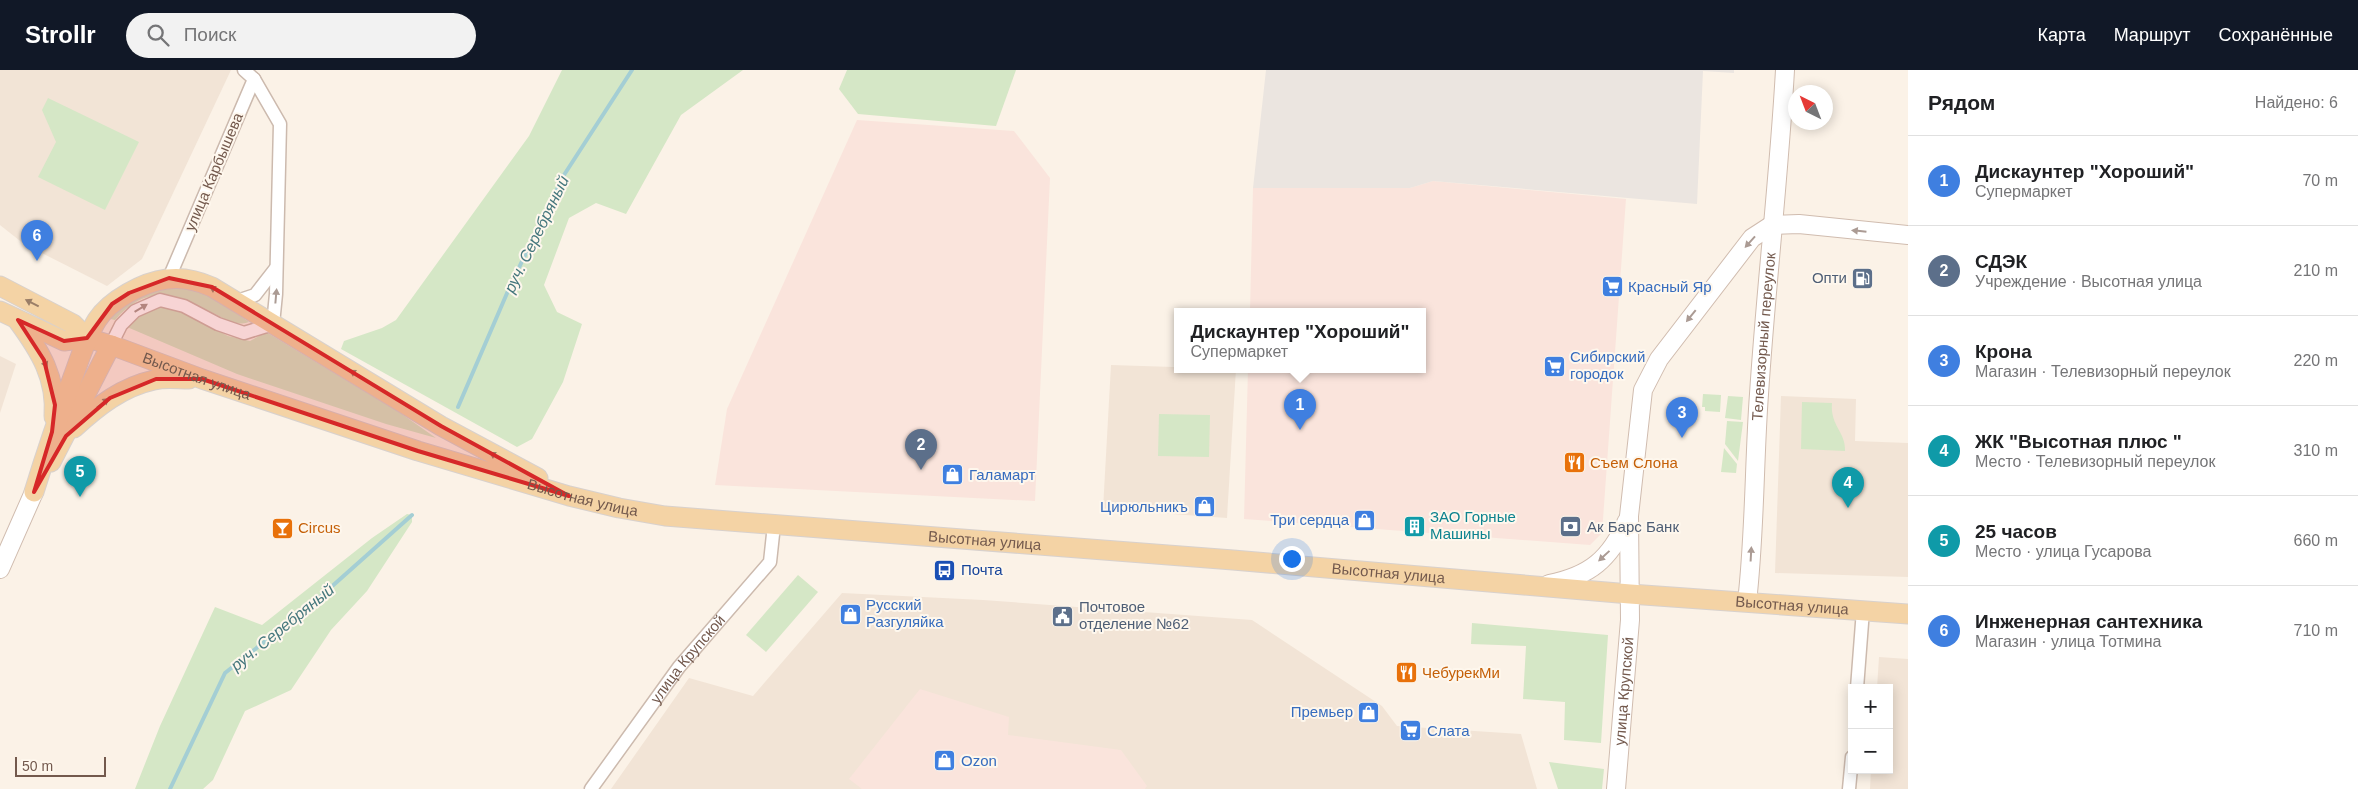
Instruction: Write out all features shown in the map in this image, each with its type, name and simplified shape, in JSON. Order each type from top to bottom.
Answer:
[{"type":"main road","points":[[59,434],[87,338],[97,319],[112,304],[130,292],[169,278],[201,282],[237,301],[441,426],[569,496]]},
{"type":"main road","points":[[0,286],[73,324],[87,338]]},
{"type":"main road","points":[[0,311],[64,341],[87,338]]},
{"type":"main road","points":[[18,320],[36,345],[51,377],[59,434]]},
{"type":"main road","name":"Высотная улица","points":[[87,338],[202,379],[418,451],[569,496],[618,508],[665,516],[1233,560],[1630,594],[1908,614]]},
{"type":"main road","points":[[34,492],[59,434],[111,345]]},
{"type":"main road","points":[[59,434],[110,398],[134,386],[156,379],[202,379]]},
{"type":"street","points":[[111,345],[121,325],[135,311],[160,300],[184,306],[218,324],[244,333],[273,324],[276,294],[280,124],[254,79],[244,70]]},
{"type":"street","name":"Телевизорный переулок","points":[[1747,602],[1759,394],[1772,225],[1778,185],[1785,70]]},
{"type":"street","name":"улица Карбышева","points":[[169,278],[254,79]]},
{"type":"street","points":[[1541,586],[1573,580],[1587,572],[1615,546],[1629,516],[1643,390],[1659,359],[1684,324],[1752,238],[1772,225],[1799,224],[1908,235]]},
{"type":"street","points":[[237,301],[255,295],[276,268]]},
{"type":"street","points":[[0,569],[34,492]]},
{"type":"street","name":"улица Крупской","points":[[1616,789],[1630,594],[1629,516]]},
{"type":"street","name":"улица Крупской","points":[[591,789],[679,667],[770,562],[774,525]]},
{"type":"street","points":[[1857,684],[1863,610]]},
{"type":"street","points":[[1849,789],[1850,774]]},
{"type":"highlighted area","points":[[169,278],[212,287],[441,426],[569,496],[418,451],[202,379],[156,379],[110,398],[66,436],[34,492],[52,432],[55,405],[44,360],[18,320],[64,341],[87,338],[112,304],[129,293]]},
{"type":"shaded area","points":[[0,70],[231,70],[142,259],[107,286],[24,244],[0,225]]},
{"type":"shaded area","points":[[1266,70],[1734,70],[1734,73],[1703,71],[1697,204],[1433,181],[1410,188],[1253,188]]},
{"type":"shaded area","points":[[857,120],[1014,131],[1050,178],[1035,501],[715,485],[727,409]]},
{"type":"shaded area","points":[[1433,181],[1626,199],[1602,533],[1590,545],[1244,519],[1248,373],[1426,373],[1426,308],[1250,308],[1253,188],[1410,188]]},
{"type":"shaded area","points":[[0,356],[16,364],[0,413]]},
{"type":"shaded area","points":[[1111,365],[1174,367],[1174,373],[1236,373],[1227,518],[1103,509]]},
{"type":"shaded area","points":[[1781,396],[1856,399],[1855,441],[1908,443],[1908,577],[1775,573]]},
{"type":"shaded area","points":[[842,593],[983,600],[1252,620],[1382,706],[1397,726],[1521,734],[1537,789],[611,789],[689,678],[753,696]]},
{"type":"shaded area","points":[[1879,657],[1908,659],[1908,789],[1870,789],[1871,774],[1893,774],[1893,684],[1877,684]]},
{"type":"shaded area","points":[[920,689],[1009,717],[1008,735],[1121,750],[1147,786],[1145,789],[862,789],[849,779]]},
{"type":"green space","points":[[562,70],[743,70],[681,115],[626,214],[596,203],[569,218],[544,285],[557,312],[582,324],[563,382],[532,439],[517,447],[341,349],[344,341],[382,328],[396,320],[529,136]]},
{"type":"green space","points":[[847,70],[1016,70],[996,126],[858,114],[839,89]]},
{"type":"green space","points":[[48,98],[139,142],[105,210],[38,177],[56,142],[42,110]]},
{"type":"green space","points":[[189,288],[217,300],[249,322],[234,323],[199,306],[174,297],[162,295],[138,301],[127,308],[115,320],[110,319],[127,302],[145,293],[166,289]]},
{"type":"green space","points":[[168,305],[228,336],[250,341],[266,332],[399,412],[436,438],[386,424],[237,374],[127,327],[147,311]]},
{"type":"green space","points":[[1703,394],[1721,395],[1720,412],[1705,411],[1705,407],[1702,407]]},
{"type":"green space","points":[[1728,396],[1743,397],[1741,420],[1725,418]]},
{"type":"green space","points":[[1802,402],[1832,403],[1833,418],[1845,444],[1845,451],[1801,449]]},
{"type":"green space","points":[[1159,414],[1210,415],[1209,457],[1158,456]]},
{"type":"green space","points":[[1727,421],[1743,422],[1738,461],[1725,444]]},
{"type":"green space","points":[[1724,448],[1737,464],[1736,473],[1721,472]]},
{"type":"green space","points":[[407,514],[412,515],[412,522],[367,591],[331,630],[291,690],[245,711],[213,780],[203,789],[135,789],[160,726],[215,607],[262,625],[372,538]]},
{"type":"green space","points":[[798,575],[818,592],[766,652],[746,635]]},
{"type":"green space","points":[[1472,623],[1608,635],[1601,743],[1564,740],[1565,702],[1523,699],[1526,646],[1471,644]]},
{"type":"green space","points":[[1549,762],[1604,769],[1602,789],[1558,789]]},
{"type":"waterway","name":"руч. Серебряный","points":[[458,407],[511,284],[564,175],[632,70]]},
{"type":"waterway","name":"руч. Серебряный","points":[[170,789],[225,673],[311,605],[412,515]]},
{"type":"place","name":"Инженерная сантехника","points":[[37,261]]},
{"type":"place","name":"Опти","points":[[1863,278]]},
{"type":"place","name":"Красный Яр","points":[[1612,287]]},
{"type":"place","name":"Сибирский городок","points":[[1554,366]]},
{"type":"place","name":"Дискаунтер \"Хороший\"","points":[[1300,430]]},
{"type":"place","name":"Крона","points":[[1682,438]]},
{"type":"place","name":"Съем Слона","points":[[1574,463]]},
{"type":"place","name":"СДЭК","points":[[921,470]]},
{"type":"place","name":"Галамарт","points":[[953,475]]},
{"type":"place","name":"25 часов","points":[[80,497]]},
{"type":"place","name":"Цирюльникъ","points":[[1204,507]]},
{"type":"place","name":"ЖК \"Высотная плюс \"","points":[[1848,508]]},
{"type":"place","name":"Три сердца","points":[[1365,520]]},
{"type":"place","name":"ЗАО Горные Машины","points":[[1414,526]]},
{"type":"place","name":"Ак Барс Банк","points":[[1571,527]]},
{"type":"place","name":"Circus","points":[[282,528]]},
{"type":"place","name":"Почта","points":[[945,570]]},
{"type":"place","name":"Русский Разгуляйка","points":[[850,614]]},
{"type":"place","name":"Почтовое отделение №62","points":[[1063,616]]},
{"type":"place","name":"ЧебурекМи","points":[[1406,673]]},
{"type":"place","name":"Премьер","points":[[1369,712]]},
{"type":"place","name":"Слата","points":[[1411,731]]},
{"type":"place","name":"Ozon","points":[[945,761]]}]
